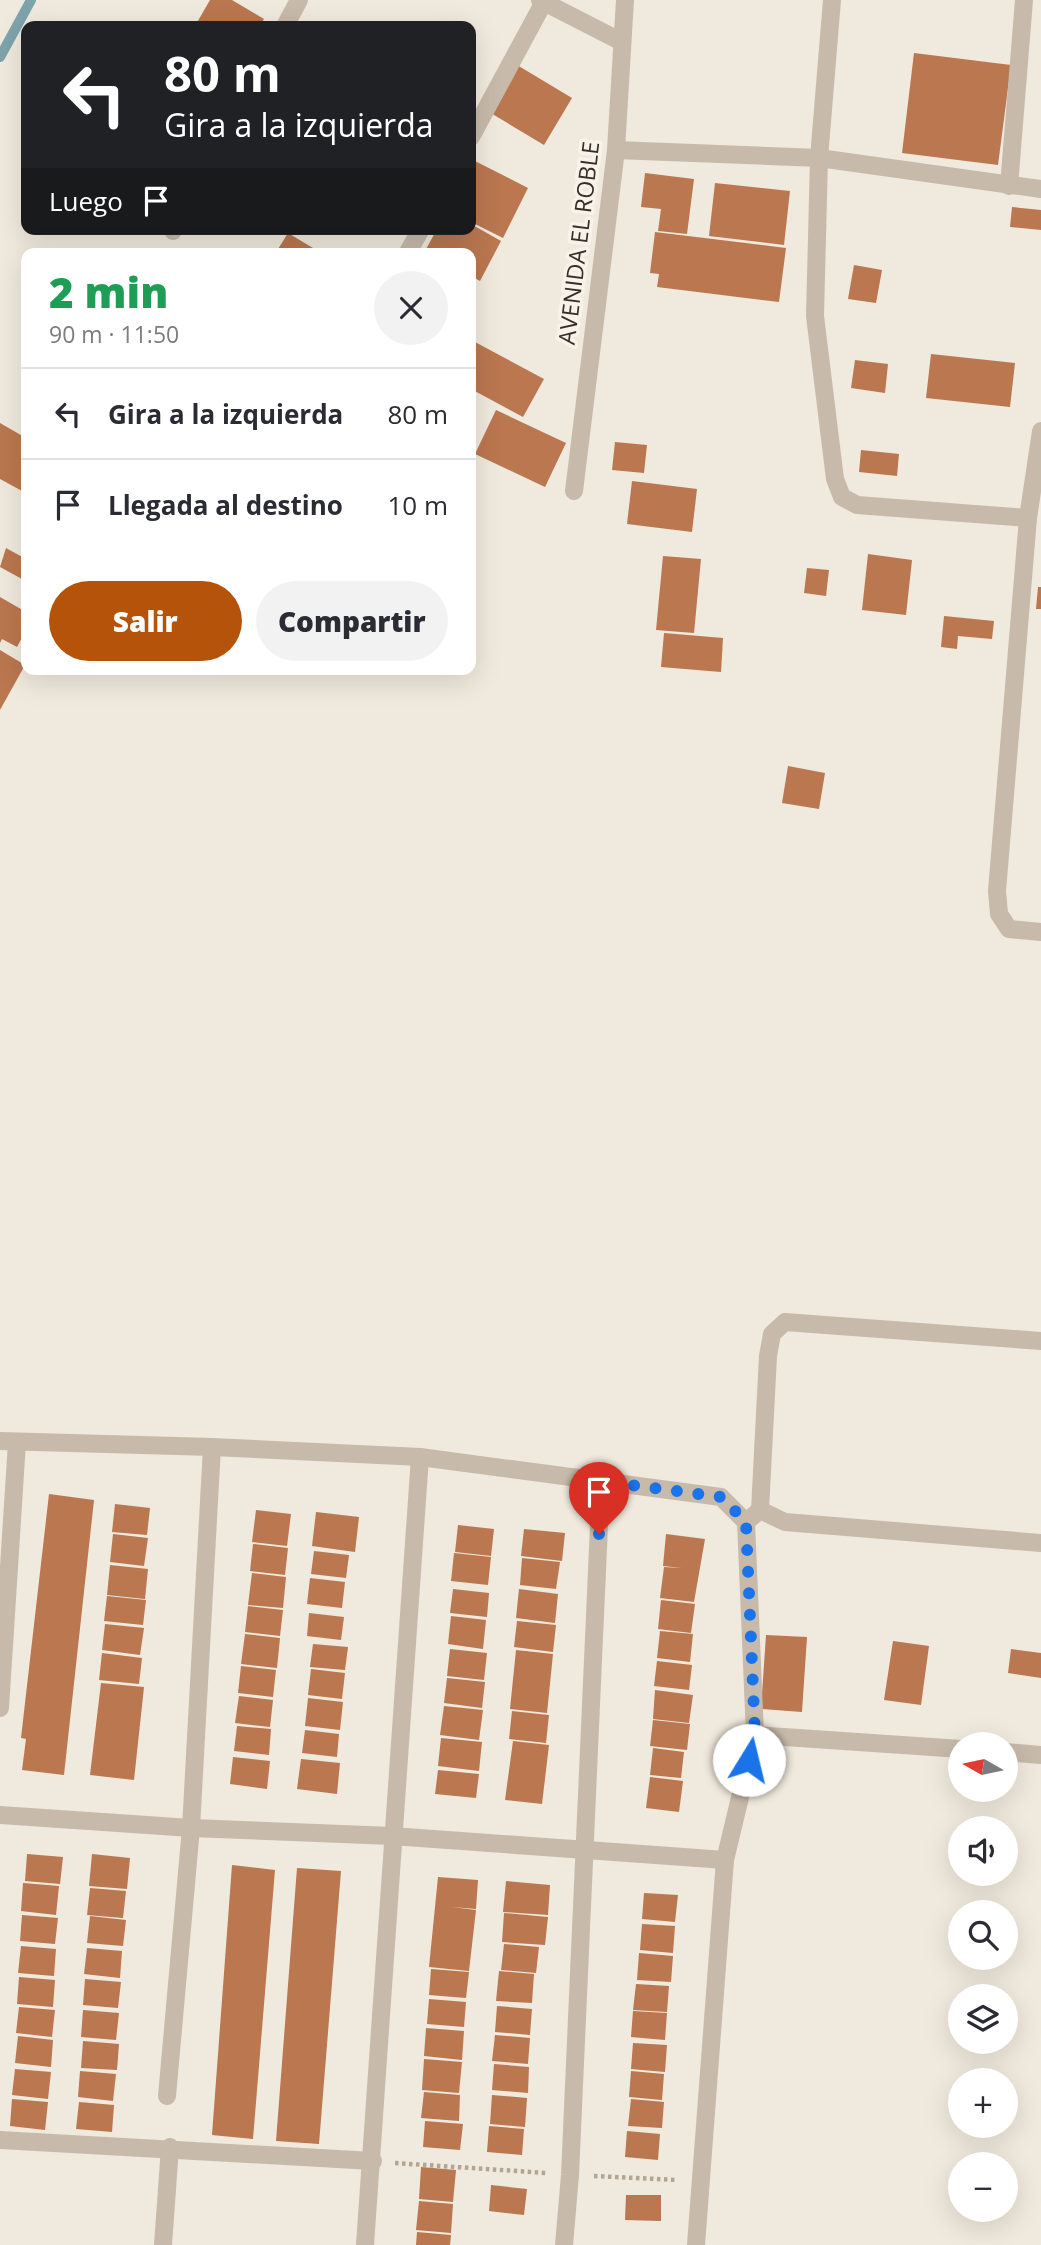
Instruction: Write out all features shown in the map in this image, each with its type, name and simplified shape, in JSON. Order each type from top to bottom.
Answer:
[{"type":"street","points":[[288,21],[299,0]]},
{"type":"street","name":"AVENIDA EL ROBLE","points":[[574,491],[616,149],[625,0]]},
{"type":"street","points":[[832,0],[819,159],[815,316],[835,479],[842,497],[857,505],[1028,518]]},
{"type":"street","points":[[1009,186],[1024,0]]},
{"type":"street","points":[[476,128],[543,1],[622,42]]},
{"type":"street","points":[[616,149],[819,159],[1041,189]]},
{"type":"street","points":[[1041,431],[1028,518],[997,891],[999,914],[1009,929],[1041,932]]},
{"type":"street","points":[[746,1522],[760,1510],[768,1356],[772,1334],[785,1322],[1041,1341]]},
{"type":"street","points":[[0,1708],[8,1441],[420,1457],[721,1497],[746,1522],[755,1735],[725,1860],[696,2245]]},
{"type":"street","points":[[167,2096],[191,1828],[212,1447]]},
{"type":"street","points":[[365,2245],[373,2161],[392,1836],[420,1457]]},
{"type":"street","points":[[564,2245],[570,2175],[601,1481]]},
{"type":"street","points":[[760,1510],[785,1522],[1041,1543]]},
{"type":"street","points":[[755,1735],[948,1748]]},
{"type":"street","points":[[1018,1753],[1041,1755]]},
{"type":"street","points":[[0,1815],[191,1828],[392,1836],[725,1860]]},
{"type":"street","points":[[0,2140],[170,2147],[373,2161]]},
{"type":"street","points":[[163,2245],[170,2147]]},
{"type":"path","points":[[373,2161],[700,2181]]},
{"type":"building","points":[[210,0],[232,0],[264,19],[263,21],[198,21]]},
{"type":"building","points":[[914,53],[1011,65],[998,165],[902,153]]},
{"type":"building","points":[[517,65],[572,98],[544,145],[489,112]]},
{"type":"building","points":[[476,162],[528,188],[503,238],[476,224]]},
{"type":"building","points":[[645,173],[694,179],[687,234],[658,231],[661,209],[641,207]]},
{"type":"building","points":[[715,183],[790,191],[784,245],[709,236]]},
{"type":"building","points":[[1012,207],[1041,210],[1041,230],[1010,227]]},
{"type":"building","points":[[476,227],[501,241],[480,281],[476,279],[476,248],[427,248],[434,235],[476,235]]},
{"type":"building","points":[[655,232],[786,248],[779,302],[657,287],[659,274],[650,273]]},
{"type":"building","points":[[287,235],[291,235],[313,248],[279,248]]},
{"type":"building","points":[[854,265],[882,270],[876,303],[848,299]]},
{"type":"building","points":[[476,343],[544,379],[523,417],[476,392]]},
{"type":"building","points":[[931,354],[1015,363],[1010,407],[926,398]]},
{"type":"building","points":[[855,360],[888,364],[885,393],[851,388]]},
{"type":"building","points":[[496,410],[566,443],[545,487],[476,454]]},
{"type":"building","points":[[0,423],[21,435],[21,490],[0,479]]},
{"type":"building","points":[[615,442],[647,445],[644,473],[612,470]]},
{"type":"building","points":[[861,450],[899,454],[897,476],[859,472]]},
{"type":"building","points":[[632,481],[697,489],[692,532],[627,524]]},
{"type":"building","points":[[6,548],[21,556],[21,578],[0,567]]},
{"type":"building","points":[[868,554],[912,560],[906,615],[862,610]]},
{"type":"building","points":[[663,556],[701,559],[694,633],[656,630]]},
{"type":"building","points":[[807,568],[829,570],[826,596],[804,593]]},
{"type":"building","points":[[1038,587],[1041,587],[1041,609],[1036,609]]},
{"type":"building","points":[[0,597],[21,609],[21,639],[17,647],[2,639],[0,643]]},
{"type":"building","points":[[944,616],[994,621],[992,639],[958,636],[957,649],[941,647]]},
{"type":"building","points":[[664,633],[723,638],[721,672],[661,667]]},
{"type":"building","points":[[0,650],[21,663],[21,672],[0,710]]},
{"type":"building","points":[[788,766],[825,773],[819,809],[782,803]]},
{"type":"building","points":[[49,1494],[94,1500],[64,1775],[22,1770],[26,1739],[21,1738]]},
{"type":"building","points":[[115,1504],[150,1508],[147,1535],[112,1532]]},
{"type":"building","points":[[256,1510],[291,1514],[287,1546],[252,1542]]},
{"type":"building","points":[[316,1512],[359,1517],[355,1552],[312,1546]]},
{"type":"building","points":[[458,1525],[494,1529],[491,1556],[455,1552]]},
{"type":"building","points":[[524,1529],[565,1533],[562,1561],[521,1556]]},
{"type":"building","points":[[113,1534],[148,1538],[144,1566],[110,1562]]},
{"type":"building","points":[[666,1534],[705,1539],[694,1602],[660,1598],[664,1567],[682,1568],[663,1566]]},
{"type":"building","points":[[253,1544],[288,1548],[285,1575],[250,1571]]},
{"type":"building","points":[[314,1551],[349,1555],[346,1578],[311,1574]]},
{"type":"building","points":[[454,1553],[491,1557],[488,1585],[451,1581]]},
{"type":"building","points":[[522,1558],[560,1562],[556,1589],[520,1585]]},
{"type":"building","points":[[110,1565],[148,1569],[145,1599],[107,1595]]},
{"type":"building","points":[[252,1573],[286,1577],[283,1608],[248,1605]]},
{"type":"building","points":[[310,1578],[345,1582],[342,1608],[307,1604]]},
{"type":"building","points":[[453,1589],[489,1593],[487,1617],[450,1613]]},
{"type":"building","points":[[519,1589],[558,1594],[555,1623],[516,1618]]},
{"type":"building","points":[[107,1596],[146,1600],[143,1625],[104,1621]]},
{"type":"building","points":[[661,1600],[695,1604],[691,1633],[658,1629]]},
{"type":"building","points":[[248,1606],[283,1610],[280,1636],[245,1632]]},
{"type":"building","points":[[309,1613],[344,1617],[341,1640],[307,1636]]},
{"type":"building","points":[[451,1616],[486,1620],[483,1649],[448,1644]]},
{"type":"building","points":[[517,1621],[556,1625],[553,1652],[514,1647]]},
{"type":"building","points":[[105,1624],[144,1628],[140,1655],[102,1650]]},
{"type":"building","points":[[660,1631],[693,1634],[690,1662],[657,1658]]},
{"type":"building","points":[[245,1634],[280,1638],[277,1668],[241,1664]]},
{"type":"building","points":[[766,1635],[807,1637],[802,1712],[761,1709]]},
{"type":"building","points":[[893,1641],[929,1646],[921,1705],[884,1700]]},
{"type":"building","points":[[313,1644],[348,1647],[345,1670],[310,1667]]},
{"type":"building","points":[[450,1649],[487,1653],[484,1680],[447,1676]]},
{"type":"building","points":[[1011,1649],[1041,1653],[1041,1678],[1008,1673]]},
{"type":"building","points":[[516,1650],[553,1654],[547,1713],[510,1709]]},
{"type":"building","points":[[102,1653],[142,1658],[139,1684],[99,1680]]},
{"type":"building","points":[[657,1661],[692,1665],[689,1690],[654,1686]]},
{"type":"building","points":[[241,1666],[276,1670],[273,1697],[238,1693]]},
{"type":"building","points":[[311,1669],[345,1673],[342,1699],[308,1695]]},
{"type":"building","points":[[447,1678],[485,1682],[482,1708],[444,1703]]},
{"type":"building","points":[[101,1683],[144,1687],[134,1780],[90,1775]]},
{"type":"building","points":[[655,1690],[693,1695],[689,1723],[653,1719]]},
{"type":"building","points":[[239,1696],[273,1700],[270,1727],[235,1723]]},
{"type":"building","points":[[308,1698],[343,1702],[340,1730],[305,1726]]},
{"type":"building","points":[[444,1706],[483,1710],[479,1740],[440,1735]]},
{"type":"building","points":[[512,1711],[549,1715],[546,1743],[509,1739]]},
{"type":"building","points":[[653,1720],[690,1724],[687,1750],[650,1746]]},
{"type":"building","points":[[237,1726],[271,1729],[269,1755],[234,1751]]},
{"type":"building","points":[[305,1730],[339,1734],[337,1757],[302,1753]]},
{"type":"building","points":[[441,1738],[482,1742],[479,1771],[438,1766]]},
{"type":"building","points":[[513,1741],[549,1745],[542,1804],[505,1800]]},
{"type":"building","points":[[653,1748],[684,1752],[681,1778],[650,1775]]},
{"type":"building","points":[[233,1757],[270,1761],[267,1789],[230,1784]]},
{"type":"building","points":[[301,1759],[340,1763],[337,1794],[297,1789]]},
{"type":"building","points":[[438,1770],[479,1774],[476,1798],[435,1794]]},
{"type":"building","points":[[650,1777],[683,1781],[679,1812],[646,1808]]},
{"type":"building","points":[[27,1854],[63,1857],[60,1884],[25,1881]]},
{"type":"building","points":[[92,1854],[130,1858],[127,1889],[89,1886]]},
{"type":"building","points":[[232,1865],[275,1870],[253,2139],[212,2135]]},
{"type":"building","points":[[297,1868],[341,1871],[319,2144],[276,2141]]},
{"type":"building","points":[[438,1877],[478,1880],[476,1909],[452,1907],[476,1910],[469,1971],[429,1967]]},
{"type":"building","points":[[506,1881],[550,1885],[548,1915],[503,1912]]},
{"type":"building","points":[[23,1883],[59,1886],[56,1915],[21,1911]]},
{"type":"building","points":[[90,1888],[126,1891],[123,1918],[87,1915]]},
{"type":"building","points":[[644,1893],[678,1895],[675,1922],[642,1919]]},
{"type":"building","points":[[504,1913],[548,1917],[545,1945],[502,1942]]},
{"type":"building","points":[[22,1915],[58,1918],[55,1944],[20,1941]]},
{"type":"building","points":[[90,1916],[126,1920],[123,1946],[87,1943]]},
{"type":"building","points":[[642,1924],[675,1926],[673,1953],[640,1950]]},
{"type":"building","points":[[504,1944],[539,1947],[536,1973],[501,1970]]},
{"type":"building","points":[[21,1946],[56,1949],[54,1976],[18,1973]]},
{"type":"building","points":[[87,1948],[122,1951],[120,1978],[84,1974]]},
{"type":"building","points":[[639,1953],[673,1956],[671,1982],[637,1980]]},
{"type":"building","points":[[431,1969],[469,1972],[466,1998],[429,1995]]},
{"type":"building","points":[[499,1971],[534,1974],[532,2003],[496,2001]]},
{"type":"building","points":[[19,1977],[55,1980],[53,2007],[17,2004]]},
{"type":"building","points":[[85,1979],[121,1982],[118,2008],[83,2005]]},
{"type":"building","points":[[636,1984],[669,1986],[667,2012],[633,2010]]},
{"type":"building","points":[[429,1999],[466,2002],[464,2027],[427,2024]]},
{"type":"building","points":[[497,2006],[532,2009],[530,2035],[495,2032]]},
{"type":"building","points":[[19,2007],[55,2010],[52,2037],[16,2033]]},
{"type":"building","points":[[83,2010],[119,2013],[116,2040],[81,2037]]},
{"type":"building","points":[[633,2011],[667,2013],[665,2040],[631,2037]]},
{"type":"building","points":[[426,2028],[464,2031],[462,2060],[424,2056]]},
{"type":"building","points":[[495,2035],[530,2038],[528,2064],[492,2061]]},
{"type":"building","points":[[18,2036],[53,2040],[51,2067],[15,2063]]},
{"type":"building","points":[[83,2041],[119,2044],[117,2070],[81,2068]]},
{"type":"building","points":[[633,2043],[667,2045],[665,2072],[631,2069]]},
{"type":"building","points":[[424,2059],[462,2062],[459,2093],[422,2090]]},
{"type":"building","points":[[494,2064],[529,2067],[528,2093],[492,2090]]},
{"type":"building","points":[[15,2069],[51,2072],[48,2099],[12,2095]]},
{"type":"building","points":[[80,2071],[116,2074],[113,2101],[78,2097]]},
{"type":"building","points":[[631,2071],[664,2074],[662,2100],[629,2097]]},
{"type":"building","points":[[424,2092],[460,2095],[459,2121],[421,2118]]},
{"type":"building","points":[[492,2095],[527,2098],[525,2127],[490,2124]]},
{"type":"building","points":[[12,2099],[48,2102],[45,2130],[10,2126]]},
{"type":"building","points":[[631,2099],[664,2102],[662,2128],[628,2126]]},
{"type":"building","points":[[79,2102],[114,2105],[112,2132],[76,2129]]},
{"type":"building","points":[[425,2121],[463,2124],[460,2150],[423,2147]]},
{"type":"building","points":[[489,2126],[524,2129],[522,2155],[487,2152]]},
{"type":"building","points":[[627,2131],[660,2134],[658,2160],[625,2157]]},
{"type":"building","points":[[421,2167],[456,2170],[453,2202],[419,2199]]},
{"type":"building","points":[[491,2185],[527,2189],[524,2215],[489,2211]]},
{"type":"building","points":[[626,2195],[661,2195],[661,2221],[625,2220]]},
{"type":"building","points":[[419,2201],[453,2204],[451,2233],[416,2230]]},
{"type":"building","points":[[417,2232],[451,2235],[450,2245],[416,2245]]},
{"type":"waterway","points":[[0,57],[31,0]]},
{"type":"route","points":[[599,1534],[601,1481],[721,1497],[746,1522],[755,1735],[749,1760]]}]
